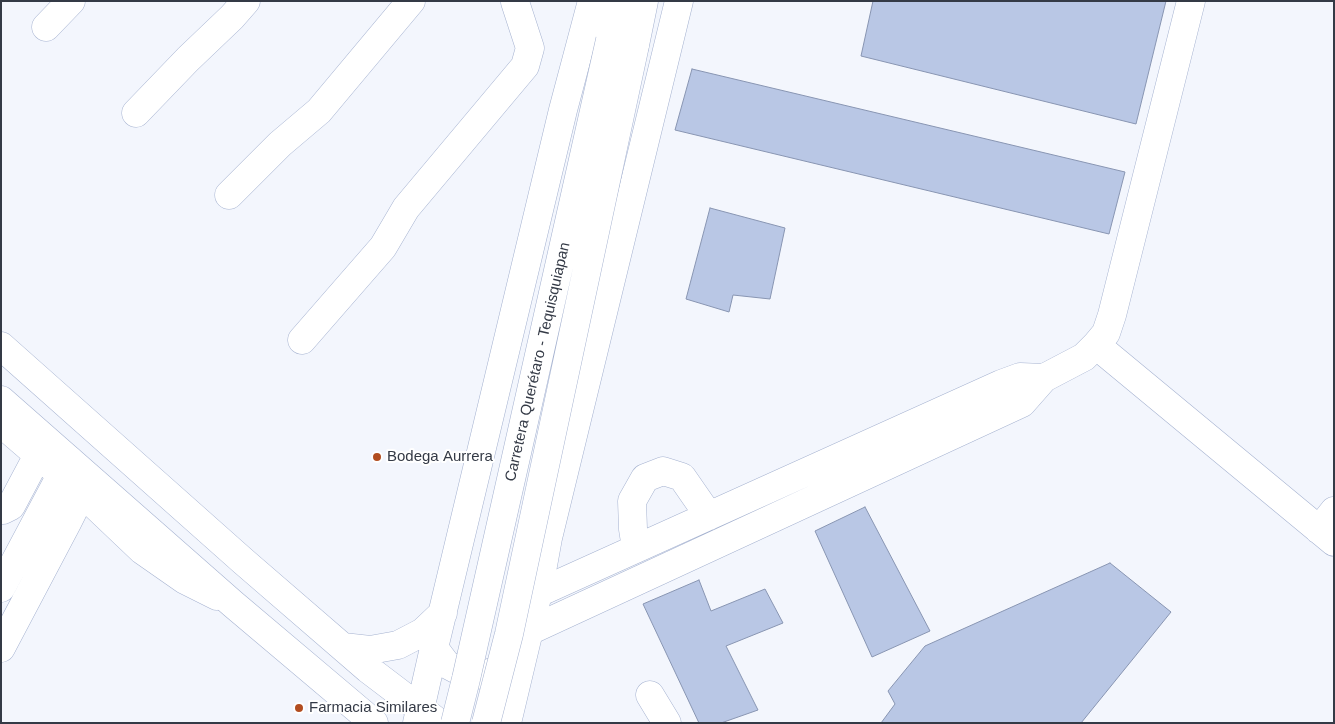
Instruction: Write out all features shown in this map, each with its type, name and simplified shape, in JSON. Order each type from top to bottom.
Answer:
[{"type":"main road","points":[[46,27],[71,1]]},
{"type":"main road","points":[[136,113],[246,1]]},
{"type":"main road","points":[[229,195],[280,144],[319,111],[411,1]]},
{"type":"main road","points":[[426,718],[434,648],[444,613],[561,120],[592,1]]},
{"type":"main road","name":"Carretera Querétaro - Tequisquiapan","points":[[486,723],[509,634],[622,42],[618,1]]},
{"type":"main road","name":"Carretera Querétaro - Tequisquiapan","points":[[456,723],[622,42],[644,1]]},
{"type":"main road","points":[[507,723],[538,593],[548,538],[679,1]]},
{"type":"main road","points":[[434,648],[446,664],[464,673],[483,675],[501,669],[515,657],[528,635],[1022,403],[1044,378],[1084,356],[1106,333],[1112,315],[1191,1]]},
{"type":"main road","points":[[302,340],[383,247],[406,208],[525,66],[530,48],[512,2]]},
{"type":"main road","points":[[1096,345],[1329,528]]},
{"type":"main road","points":[[1,346],[243,561],[426,718]]},
{"type":"main road","points":[[538,593],[1001,384],[1020,377],[1044,378]]},
{"type":"main road","points":[[1,400],[65,467],[85,485],[233,604],[369,718]]},
{"type":"main road","points":[[1,423],[38,455],[65,467]]},
{"type":"main road","points":[[1,509],[3,510],[11,506],[38,455]]},
{"type":"main road","points":[[1,588],[65,467]]},
{"type":"main road","points":[[636,548],[632,501],[645,478],[663,471],[682,477],[709,516]]},
{"type":"main road","points":[[1,648],[85,485]]},
{"type":"main road","points":[[343,647],[370,650],[398,645],[423,632],[444,613]]},
{"type":"main road","points":[[650,695],[667,723]]},
{"type":"building","points":[[873,1],[1166,1],[1136,124],[861,56]]},
{"type":"building","points":[[692,69],[1125,172],[1109,234],[675,130]]},
{"type":"building","points":[[710,208],[785,228],[770,299],[733,295],[729,312],[686,299]]},
{"type":"building","points":[[865,507],[930,631],[872,657],[815,531]]},
{"type":"building","points":[[1110,563],[1171,612],[1081,723],[881,723],[895,704],[888,691],[925,646]]},
{"type":"building","points":[[699,580],[711,611],[765,589],[783,623],[726,646],[758,710],[721,723],[699,723],[643,604]]},
{"type":"place","name":"Bodega Aurrera","points":[[377,457]]},
{"type":"place","name":"Farmacia Similares","points":[[299,708]]}]
